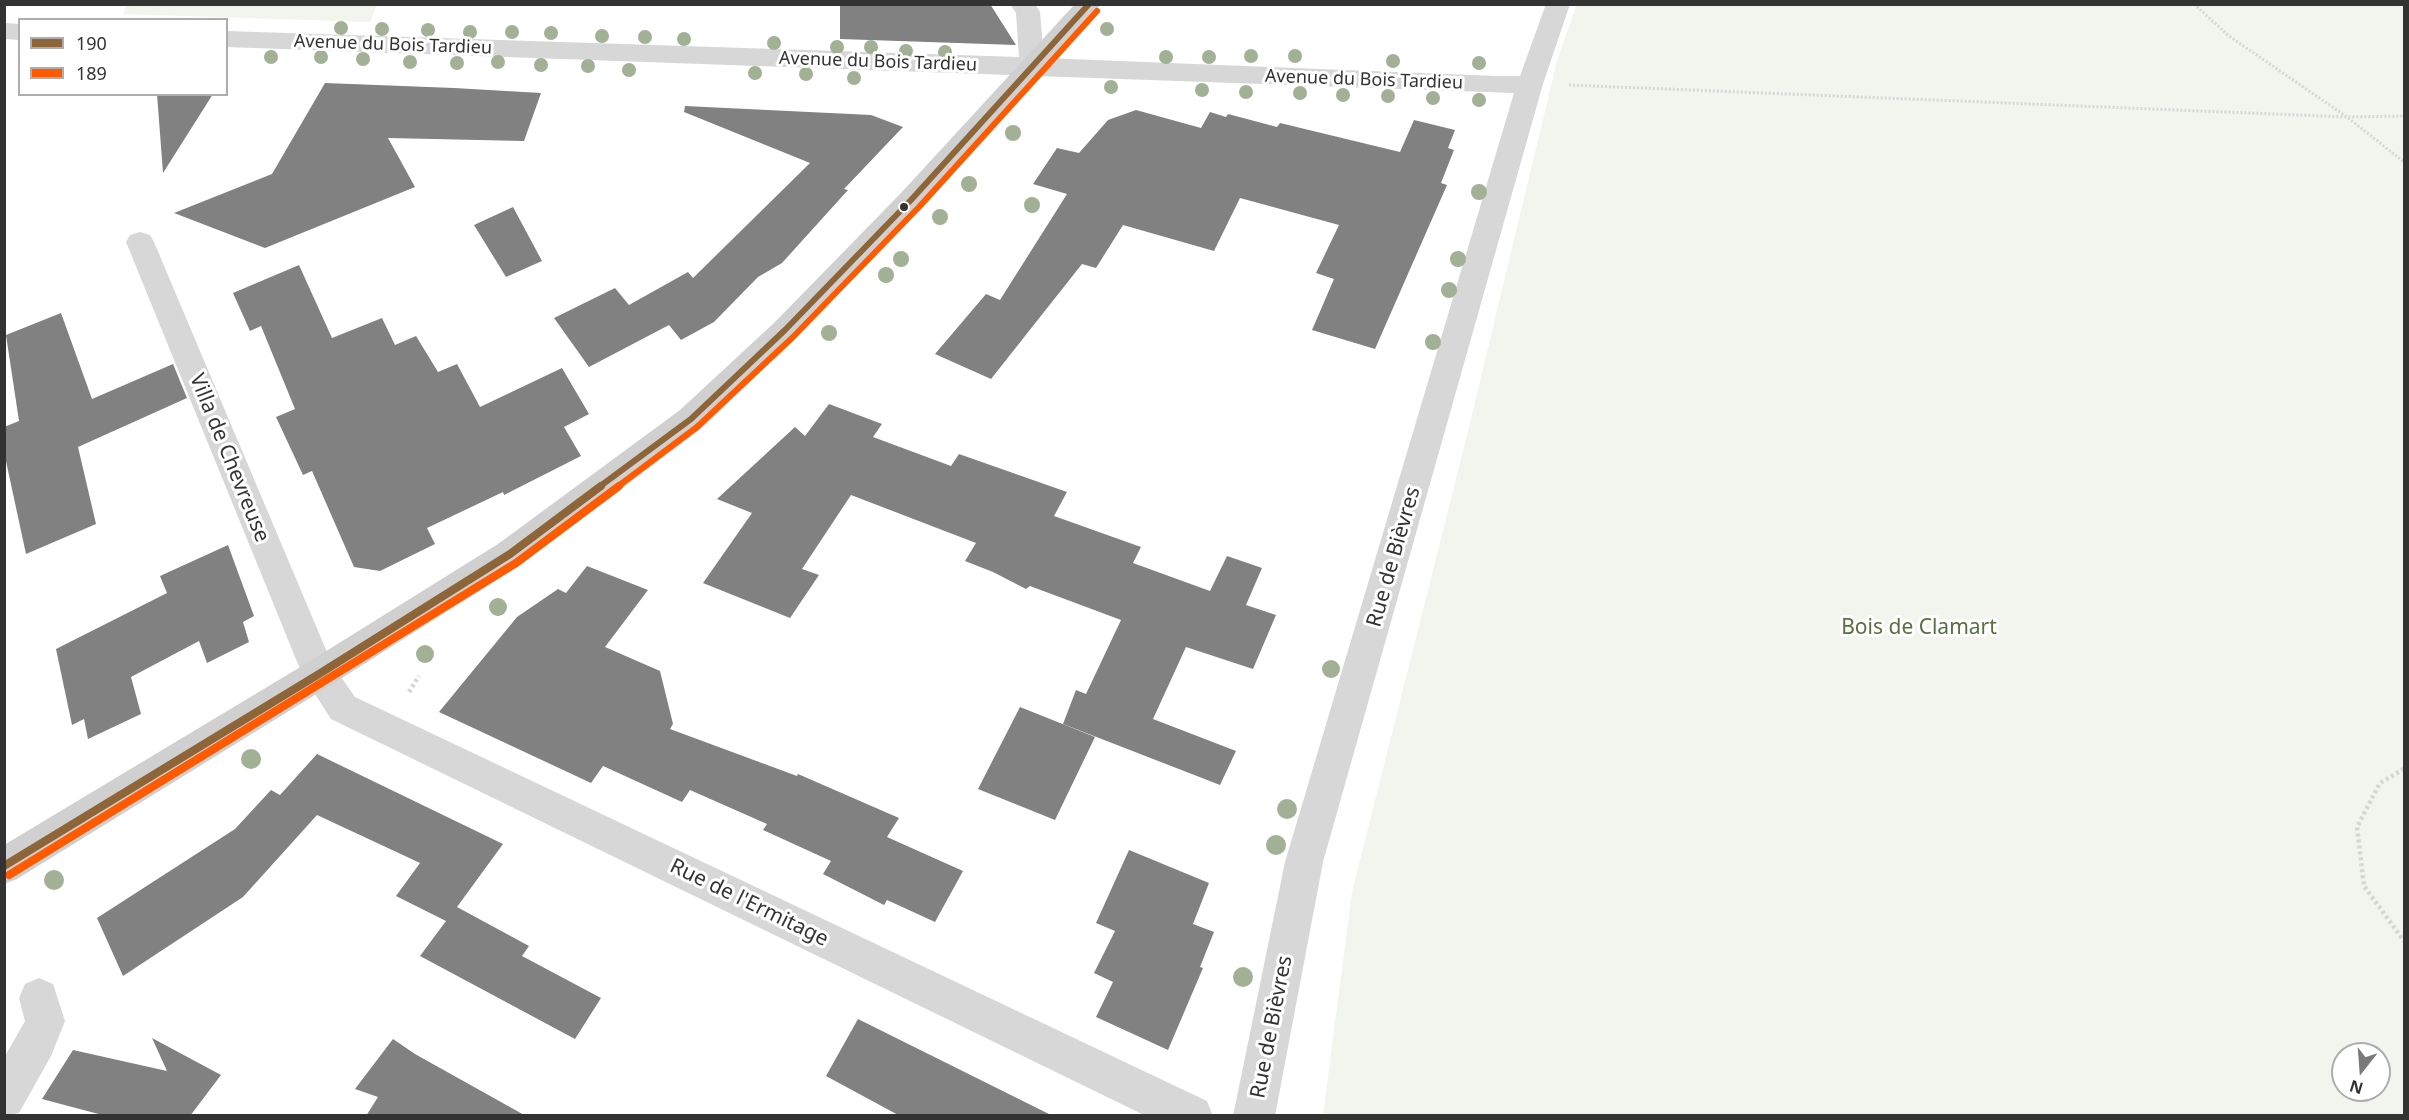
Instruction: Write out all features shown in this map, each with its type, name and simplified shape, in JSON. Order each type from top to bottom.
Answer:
[{"type":"street","points":[[1022,4],[1028,12],[1032,67]]},
{"type":"street","points":[[4,866],[319,674],[510,554],[690,419],[785,330],[911,200],[1089,4]]},
{"type":"street","name":"Rue de Bièvres","points":[[1254,1116],[1304,862],[1530,84],[1558,4]]},
{"type":"street","name":"Avenue du Bois Tardieu","points":[[228,39],[1496,85],[1530,84]]},
{"type":"street","name":"Villa de Chevreuse","points":[[140,242],[319,674]]},
{"type":"street","name":"Rue de l'Ermitage","points":[[319,674],[343,708],[1192,1116]]},
{"type":"street","points":[[4,1098],[37,1042],[45,1022],[39,998]]},
{"type":"path","points":[[2194,4],[2229,36],[2347,117],[2404,162]]},
{"type":"path","points":[[1530,84],[2347,117],[2404,116]]},
{"type":"path","points":[[408,700],[409,690],[419,676]]},
{"type":"path","points":[[2404,769],[2380,783],[2357,827],[2364,886],[2404,941]]},
{"type":"green space","points":[[377,4],[370,22],[123,14],[126,5]]},
{"type":"green space","name":"Bois de Clamart","points":[[1577,4],[2404,5],[2404,1115],[1323,1115],[1352,892],[1468,431],[1557,61]]},
{"type":"building","points":[[840,4],[990,4],[1016,45],[840,39]]},
{"type":"building","points":[[325,83],[541,93],[524,141],[388,138],[415,187],[265,248],[174,213],[272,174]]},
{"type":"building","points":[[157,96],[212,96],[163,173]]},
{"type":"building","points":[[685,106],[871,115],[903,127],[844,189],[848,190],[782,263],[758,277],[714,322],[681,340],[669,325],[589,367],[554,318],[615,288],[629,305],[688,272],[693,278],[810,163],[684,112]]},
{"type":"building","points":[[1136,110],[1201,128],[1210,112],[1226,117],[1228,114],[1277,127],[1280,123],[1400,152],[1414,120],[1455,130],[1448,148],[1454,150],[1441,183],[1447,185],[1375,349],[1312,330],[1334,279],[1316,273],[1339,225],[1240,198],[1214,251],[1123,225],[1096,268],[1082,264],[991,379],[935,354],[986,294],[1000,300],[1067,194],[1033,184],[1057,148],[1079,153],[1108,120]]},
{"type":"building","points":[[513,207],[542,261],[506,277],[474,225]]},
{"type":"building","points":[[299,265],[332,338],[382,318],[395,345],[416,336],[438,372],[457,364],[480,407],[562,368],[589,414],[564,427],[581,456],[504,495],[503,492],[427,528],[435,544],[380,571],[354,567],[312,471],[303,475],[276,417],[295,409],[261,326],[250,331],[233,293]]},
{"type":"building","points":[[61,313],[92,399],[173,364],[187,398],[78,447],[96,524],[26,554],[4,452],[4,427],[19,421],[6,335]]},
{"type":"building","points":[[829,404],[882,424],[873,437],[951,466],[959,454],[1067,492],[1054,516],[1141,547],[1133,563],[1210,591],[1227,556],[1262,568],[1246,605],[1276,615],[1253,669],[1186,647],[1153,719],[1236,751],[1220,785],[1063,724],[1076,690],[1086,694],[1121,620],[1030,586],[1026,589],[965,561],[976,543],[851,495],[802,569],[819,575],[790,618],[703,583],[752,513],[717,499],[795,427],[805,436]]},
{"type":"building","points":[[228,545],[254,616],[243,622],[249,642],[207,663],[199,641],[131,677],[141,714],[88,739],[84,719],[72,725],[56,649],[167,593],[160,576]]},
{"type":"building","points":[[587,566],[648,590],[605,647],[660,671],[673,724],[670,729],[797,776],[798,774],[899,818],[887,837],[963,871],[935,922],[887,900],[884,905],[823,874],[831,861],[763,830],[767,824],[690,790],[682,802],[603,766],[591,783],[439,712],[517,617],[558,589],[566,593]]},
{"type":"building","points":[[1020,707],[1095,737],[1055,820],[978,789]]},
{"type":"building","points":[[317,754],[503,844],[457,907],[529,946],[522,956],[601,998],[575,1039],[420,956],[446,921],[396,896],[420,863],[317,815],[243,897],[123,976],[97,918],[235,829],[271,790],[280,795]]},
{"type":"building","points":[[1129,850],[1209,883],[1193,924],[1214,932],[1200,967],[1203,968],[1168,1050],[1096,1017],[1113,982],[1094,973],[1115,931],[1096,923]]},
{"type":"building","points":[[858,1019],[1053,1116],[900,1116],[826,1076]]},
{"type":"building","points":[[152,1038],[221,1075],[190,1116],[106,1116],[42,1099],[73,1050],[167,1071]]},
{"type":"building","points":[[393,1039],[415,1054],[526,1116],[366,1116],[378,1097],[355,1089]]},
{"type":"transit line","name":"190","points":[[4,866],[319,674],[510,554],[691,419],[785,330],[911,200],[1089,4]]},
{"type":"transit line","name":"189","points":[[9,875],[516,563],[697,427],[793,337],[919,207],[1097,11]]}]
